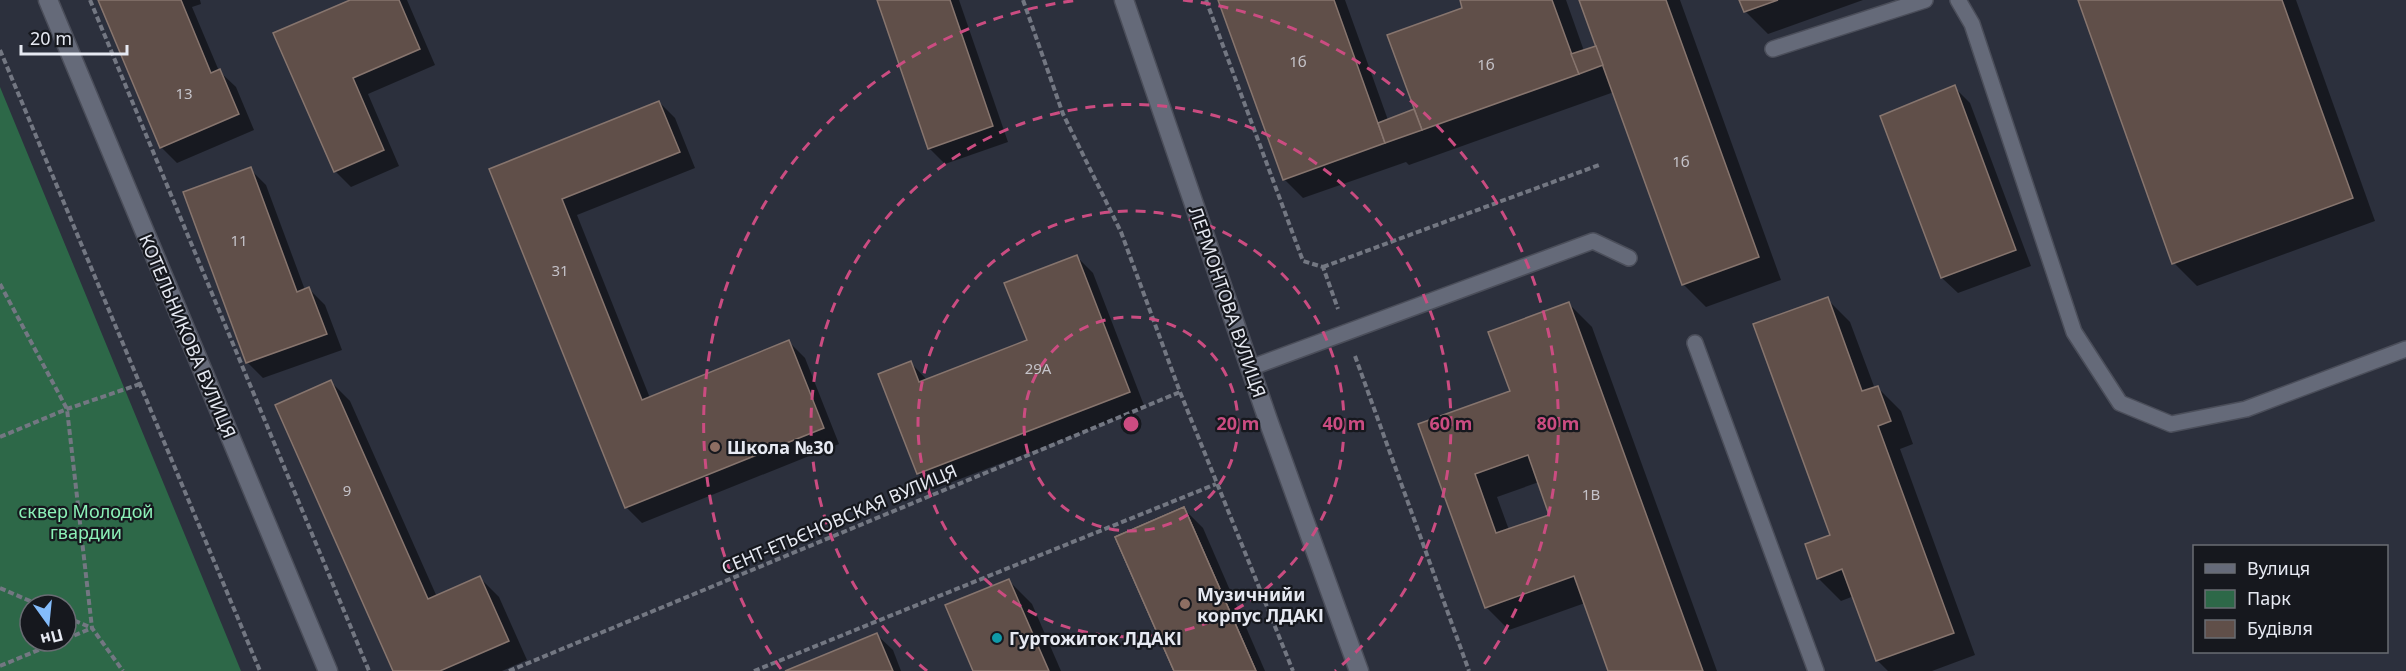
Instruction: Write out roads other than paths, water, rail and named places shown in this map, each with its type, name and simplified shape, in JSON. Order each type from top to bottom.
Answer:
[{"type":"street","name":"КОТЕЛЬНИКОВА ВУЛИЦЯ","points":[[48,0],[328,671]]},
{"type":"street","name":"ЛЕРМОНТОВА ВУЛИЦЯ","points":[[1124,0],[1250,368],[1359,671]]},
{"type":"lane","points":[[1773,49],[1925,0]]},
{"type":"lane","points":[[1958,0],[1972,24],[2074,332],[2120,403],[2171,424],[2246,409],[2406,349]]},
{"type":"lane","points":[[1250,368],[1593,241],[1629,258]]},
{"type":"lane","points":[[1695,343],[1816,671]]},
{"type":"place","name":"Школа №30","points":[[715,447]]},
{"type":"place","name":"Музичнийи корпус ЛДАКІ","points":[[1185,604]]},
{"type":"place","name":"Гуртожиток ЛДАКІ","points":[[997,638]]},
{"type":"park label","name":"сквер Молодой гвардии","points":[[86,521]]}]
